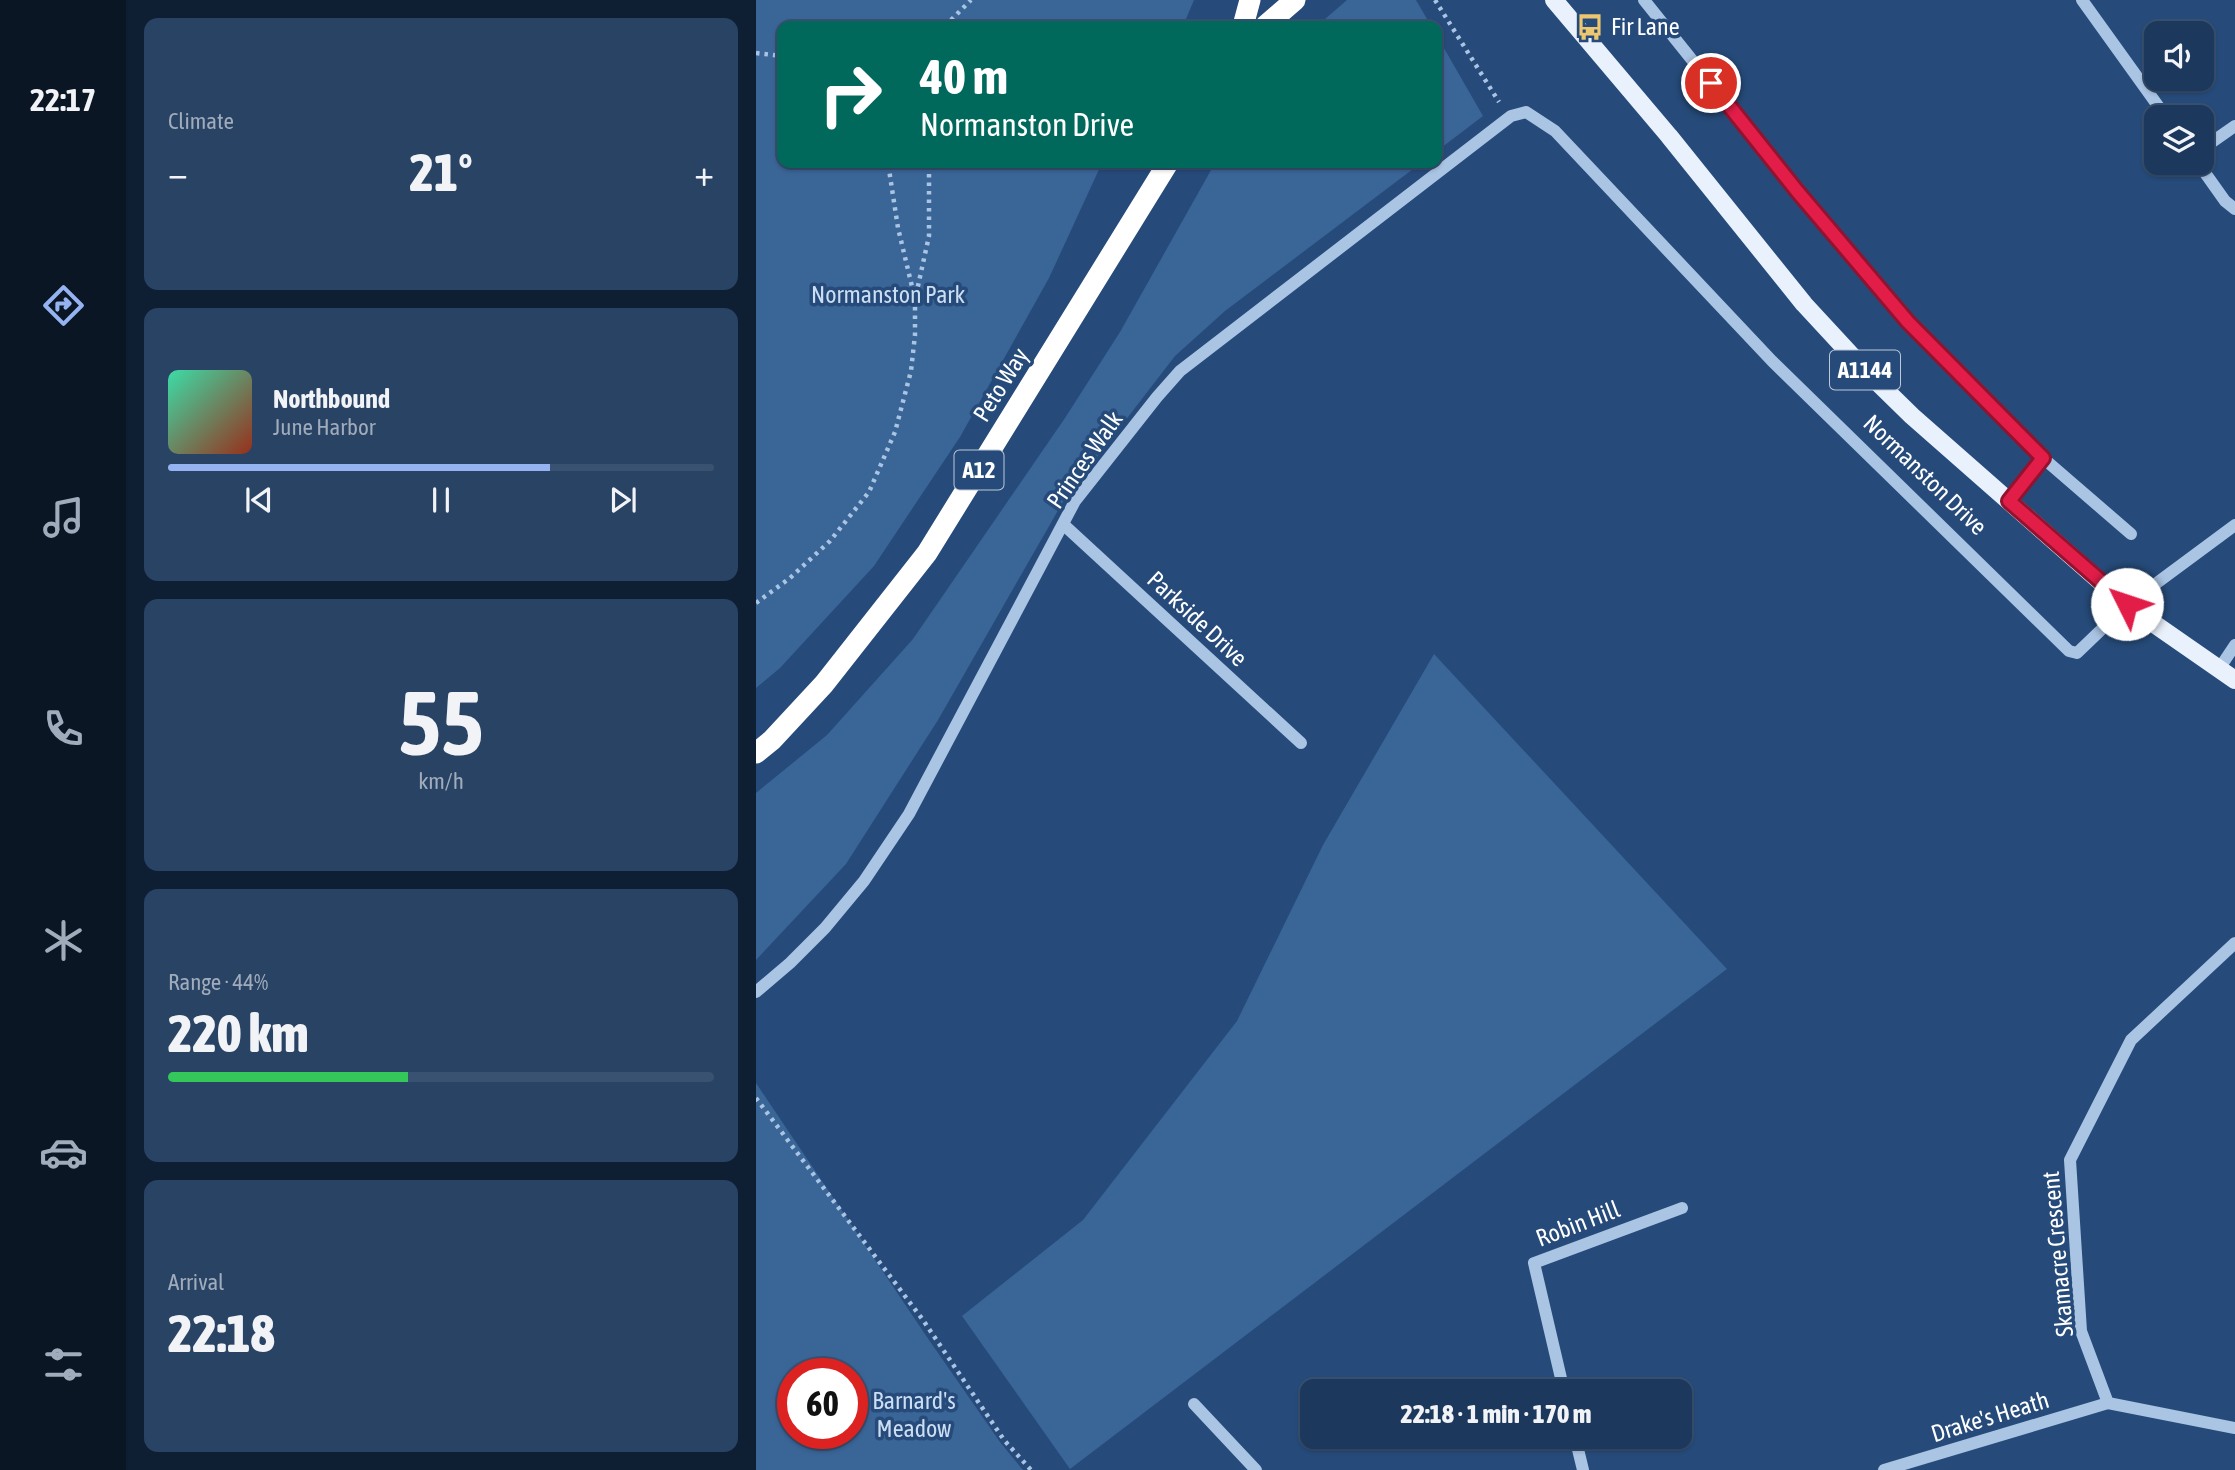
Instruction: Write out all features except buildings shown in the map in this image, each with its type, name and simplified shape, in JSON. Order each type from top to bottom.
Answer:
[{"type":"highway","points":[[1244,21],[1250,0]]},
{"type":"highway","points":[[1271,21],[1295,0]]},
{"type":"highway","name":"Peto Way","points":[[756,753],[772,740],[824,684],[927,553],[1165,168]]},
{"type":"main road","name":"Normanston Drive","points":[[1554,0],[1669,136],[1804,304],[1866,371],[1912,416],[2127,604],[2235,680]]},
{"type":"street","points":[[1644,0],[1908,322],[2043,458],[2132,534]]},
{"type":"street","points":[[2082,0],[2157,105]]},
{"type":"street","name":"Normanston Drive","points":[[1511,116],[1526,112],[1555,131],[1772,361],[2069,650],[2077,653],[2127,604]]},
{"type":"street","name":"Princes Walk","points":[[756,992],[825,928],[864,881],[909,814],[1075,501],[1157,397],[1180,371],[1511,116]]},
{"type":"street","points":[[2214,141],[2235,126]]},
{"type":"street","points":[[2207,175],[2225,201],[2235,209]]},
{"type":"street","name":"Normanston Drive","points":[[2009,501],[2043,458]]},
{"type":"street","name":"Parkside Drive","points":[[1064,525],[1301,743]]},
{"type":"street","points":[[2127,604],[2235,525]]},
{"type":"street","points":[[2219,669],[2235,645]]},
{"type":"street","name":"Skamacre Crescent","points":[[2108,1404],[2081,1331],[2070,1160],[2132,1040],[2235,943]]},
{"type":"street","name":"Robin Hill","points":[[1561,1379],[1534,1263],[1682,1208]]},
{"type":"street","points":[[1194,1404],[1256,1470]]},
{"type":"street","points":[[2108,1404],[2235,1428]]},
{"type":"street","name":"Drake's Heath","points":[[1884,1470],[2108,1404]]},
{"type":"street","points":[[1578,1449],[1583,1470]]},
{"type":"path","points":[[950,21],[971,0]]},
{"type":"path","points":[[1435,0],[1511,116]]},
{"type":"path","points":[[756,52],[777,55]]},
{"type":"path","points":[[889,168],[898,228],[915,299]]},
{"type":"path","points":[[756,603],[790,578],[830,541],[869,492],[895,432],[911,371],[915,299],[929,236],[929,168]]},
{"type":"path","points":[[756,1098],[923,1320],[1003,1440],[1031,1470]]},
{"type":"green space","name":"Normanston Park","points":[[756,0],[1194,0],[1185,21],[777,21],[777,168],[1100,168],[1049,278],[960,437],[874,566],[780,668],[756,688]]},
{"type":"green space","points":[[1347,0],[1416,0],[1428,21],[1323,21]]},
{"type":"green space","points":[[1442,45],[1483,116],[1442,147]]},
{"type":"green space","points":[[1212,168],[1414,168],[1225,311],[1175,356],[1064,500],[938,720],[846,864],[756,960],[756,793],[827,735],[913,639],[1065,418],[1120,332]]},
{"type":"green space","points":[[1434,654],[1727,969],[1070,1469],[962,1316],[1083,1220],[1237,1021],[1323,845]]},
{"type":"green space","name":"Barnard's Meadow","points":[[756,1083],[929,1340],[1000,1442],[1023,1470],[756,1470]]},
{"type":"place","name":"Fir Lane","points":[[1590,27]]},
{"type":"route","points":[[1711,83],[1797,191],[1908,322],[2043,458],[2009,501],[2127,604]]}]
